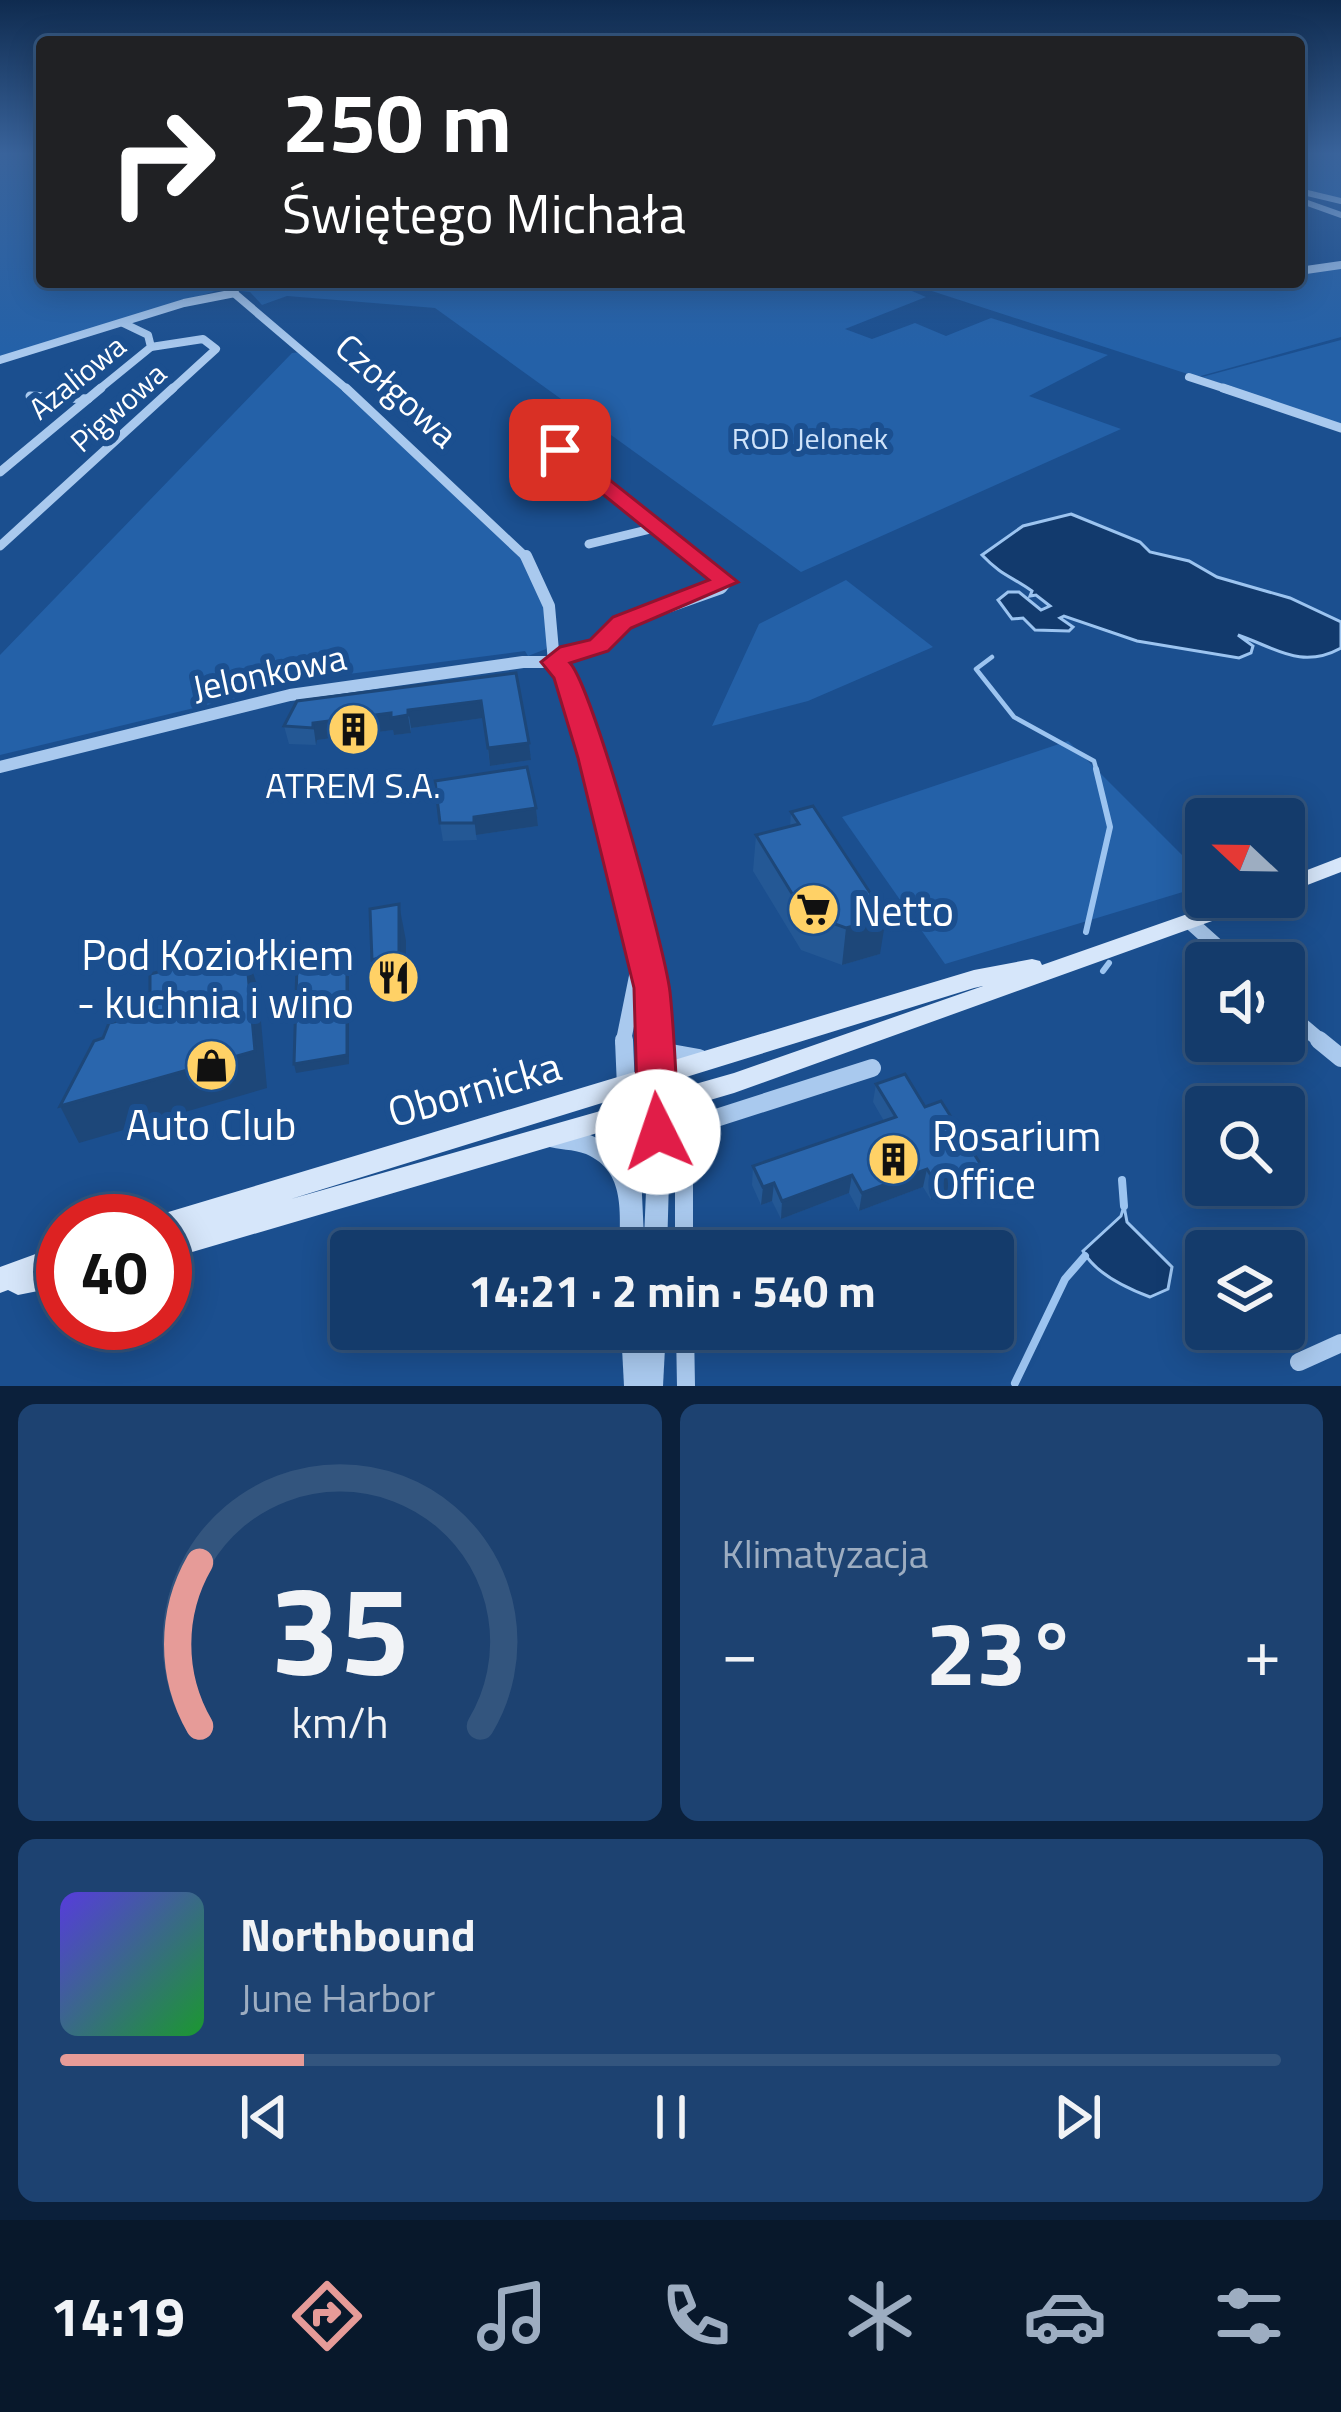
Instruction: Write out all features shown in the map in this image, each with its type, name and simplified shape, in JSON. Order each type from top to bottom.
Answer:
[{"type":"main road","points":[[1305,879],[1341,864]]},
{"type":"main road","name":"Obornicka","points":[[192,1218],[627,1100],[658,1106],[837,1048],[1083,955],[1198,918]]},
{"type":"main road","name":"Obornicka","points":[[192,1239],[545,1139],[627,1100],[655,1078],[974,979],[1083,955]]},
{"type":"main road","points":[[0,1283],[36,1268]]},
{"type":"main road","points":[[0,1283],[36,1277]]},
{"type":"street","points":[[1305,270],[1341,265]]},
{"type":"street","name":"Czołgowa","points":[[122,322],[232,290],[525,553],[549,606],[554,662],[567,676],[592,758],[652,988],[655,1078]]},
{"type":"street","points":[[0,360],[122,322]]},
{"type":"street","name":"Azaliowa","points":[[0,472],[151,347],[144,332],[122,322]]},
{"type":"street","name":"Pigwowa","points":[[0,546],[216,349],[203,339],[151,347]]},
{"type":"street","points":[[1189,377],[1341,428]]},
{"type":"street","points":[[30,396],[90,399]]},
{"type":"street","points":[[528,425],[723,578],[724,586],[622,623],[599,645],[569,652],[554,662]]},
{"type":"street","points":[[0,452],[24,452]]},
{"type":"street","points":[[534,496],[593,476]]},
{"type":"street","points":[[589,544],[659,526]]},
{"type":"street","name":"Jelonkowa","points":[[0,767],[304,692],[523,662],[554,662]]},
{"type":"street","points":[[1189,921],[1212,942]]},
{"type":"street","name":"Czołgowa","points":[[627,1100],[623,1043],[642,953]]},
{"type":"street","points":[[1305,1028],[1341,1058]]},
{"type":"street","points":[[654,1036],[671,1053],[724,1058]]},
{"type":"street","points":[[685,1230],[683,1136],[688,1127],[872,1068]]},
{"type":"street","points":[[655,1078],[655,1230]]},
{"type":"street","points":[[627,1100],[631,1230]]},
{"type":"street","points":[[545,1139],[584,1141],[614,1158],[627,1178]]},
{"type":"street","points":[[1299,1362],[1341,1343]]},
{"type":"street","points":[[635,1350],[637,1386]]},
{"type":"street","points":[[650,1386],[652,1350]]},
{"type":"street","points":[[685,1350],[686,1386]]},
{"type":"green space","name":"ROD Jelonek","points":[[0,220],[36,220],[36,288],[905,288],[926,297],[845,329],[872,339],[915,323],[946,336],[991,318],[1108,355],[1029,396],[1121,429],[801,572],[435,308],[287,296],[262,305],[250,292],[222,289],[0,358]]},
{"type":"green space","points":[[1341,267],[1341,337],[1197,377],[923,288],[1305,288],[1305,273]]},
{"type":"green space","points":[[1341,340],[1341,424],[1202,377]]},
{"type":"green space","points":[[301,352],[519,553],[546,613],[546,649],[528,656],[525,651],[318,678],[0,755],[0,655],[292,353]]},
{"type":"green space","points":[[846,580],[933,647],[808,701],[712,726],[759,624]]},
{"type":"green space","points":[[1068,741],[1185,858],[1185,891],[945,964],[842,817]]},
{"type":"shaded area","points":[[1071,514],[1140,542],[1150,552],[1189,561],[1217,577],[1290,598],[1341,622],[1341,648],[1301,657],[1238,635],[1253,646],[1251,653],[1239,658],[1137,641],[1064,616],[1060,618],[1073,627],[1069,631],[1035,630],[1023,618],[1012,619],[998,600],[1008,592],[1019,592],[1041,610],[1050,606],[1030,596],[1032,591],[982,555],[1023,526]]},
{"type":"shaded area","points":[[1124,1206],[1127,1222],[1172,1267],[1168,1289],[1150,1297],[1103,1273],[1083,1251],[1121,1216]]},
{"type":"building","points":[[516,673],[529,743],[488,748],[481,701],[408,710],[408,715],[391,718],[391,713],[313,723],[313,728],[284,726],[297,701]]},
{"type":"building","points":[[527,767],[536,808],[474,817],[474,823],[440,823],[435,781]]},
{"type":"building","points":[[813,806],[886,917],[846,928],[804,913],[756,835],[799,824],[791,812]]},
{"type":"building","points":[[399,904],[399,952],[372,960],[370,909]]},
{"type":"building","points":[[246,951],[255,1051],[60,1106],[94,1041],[103,1038],[109,1023],[150,1014],[150,974]]},
{"type":"building","points":[[347,957],[347,1055],[294,1064],[297,965]]},
{"type":"building","name":"Rosarium Office","points":[[905,1074],[925,1107],[941,1101],[981,1165],[935,1182],[927,1169],[862,1193],[852,1175],[782,1201],[774,1183],[763,1187],[753,1166],[896,1117],[876,1084]]},
{"type":"waterway","points":[[992,657],[976,669],[1014,717],[1094,761],[1097,772]]},
{"type":"waterway","points":[[1086,932],[1110,827],[1096,769]]},
{"type":"waterway","points":[[1103,971],[1109,963]]},
{"type":"waterway","points":[[1122,1180],[1124,1206]]},
{"type":"waterway","points":[[1015,1383],[1065,1279],[1085,1256]]},
{"type":"place","name":"ATREM S.A.","points":[[353,729]]},
{"type":"place","name":"Netto","points":[[814,910]]},
{"type":"place","name":"Pod Koziołkiem - kuchnia i wino","points":[[393,978]]},
{"type":"place","name":"Auto Club","points":[[211,1065]]},
{"type":"place","name":"Rosarium Office","points":[[893,1159]]},
{"type":"route","points":[[560,450],[726,582],[721,588],[622,623],[599,645],[569,652],[554,662],[567,676],[592,758],[652,988],[658,1132]]}]
